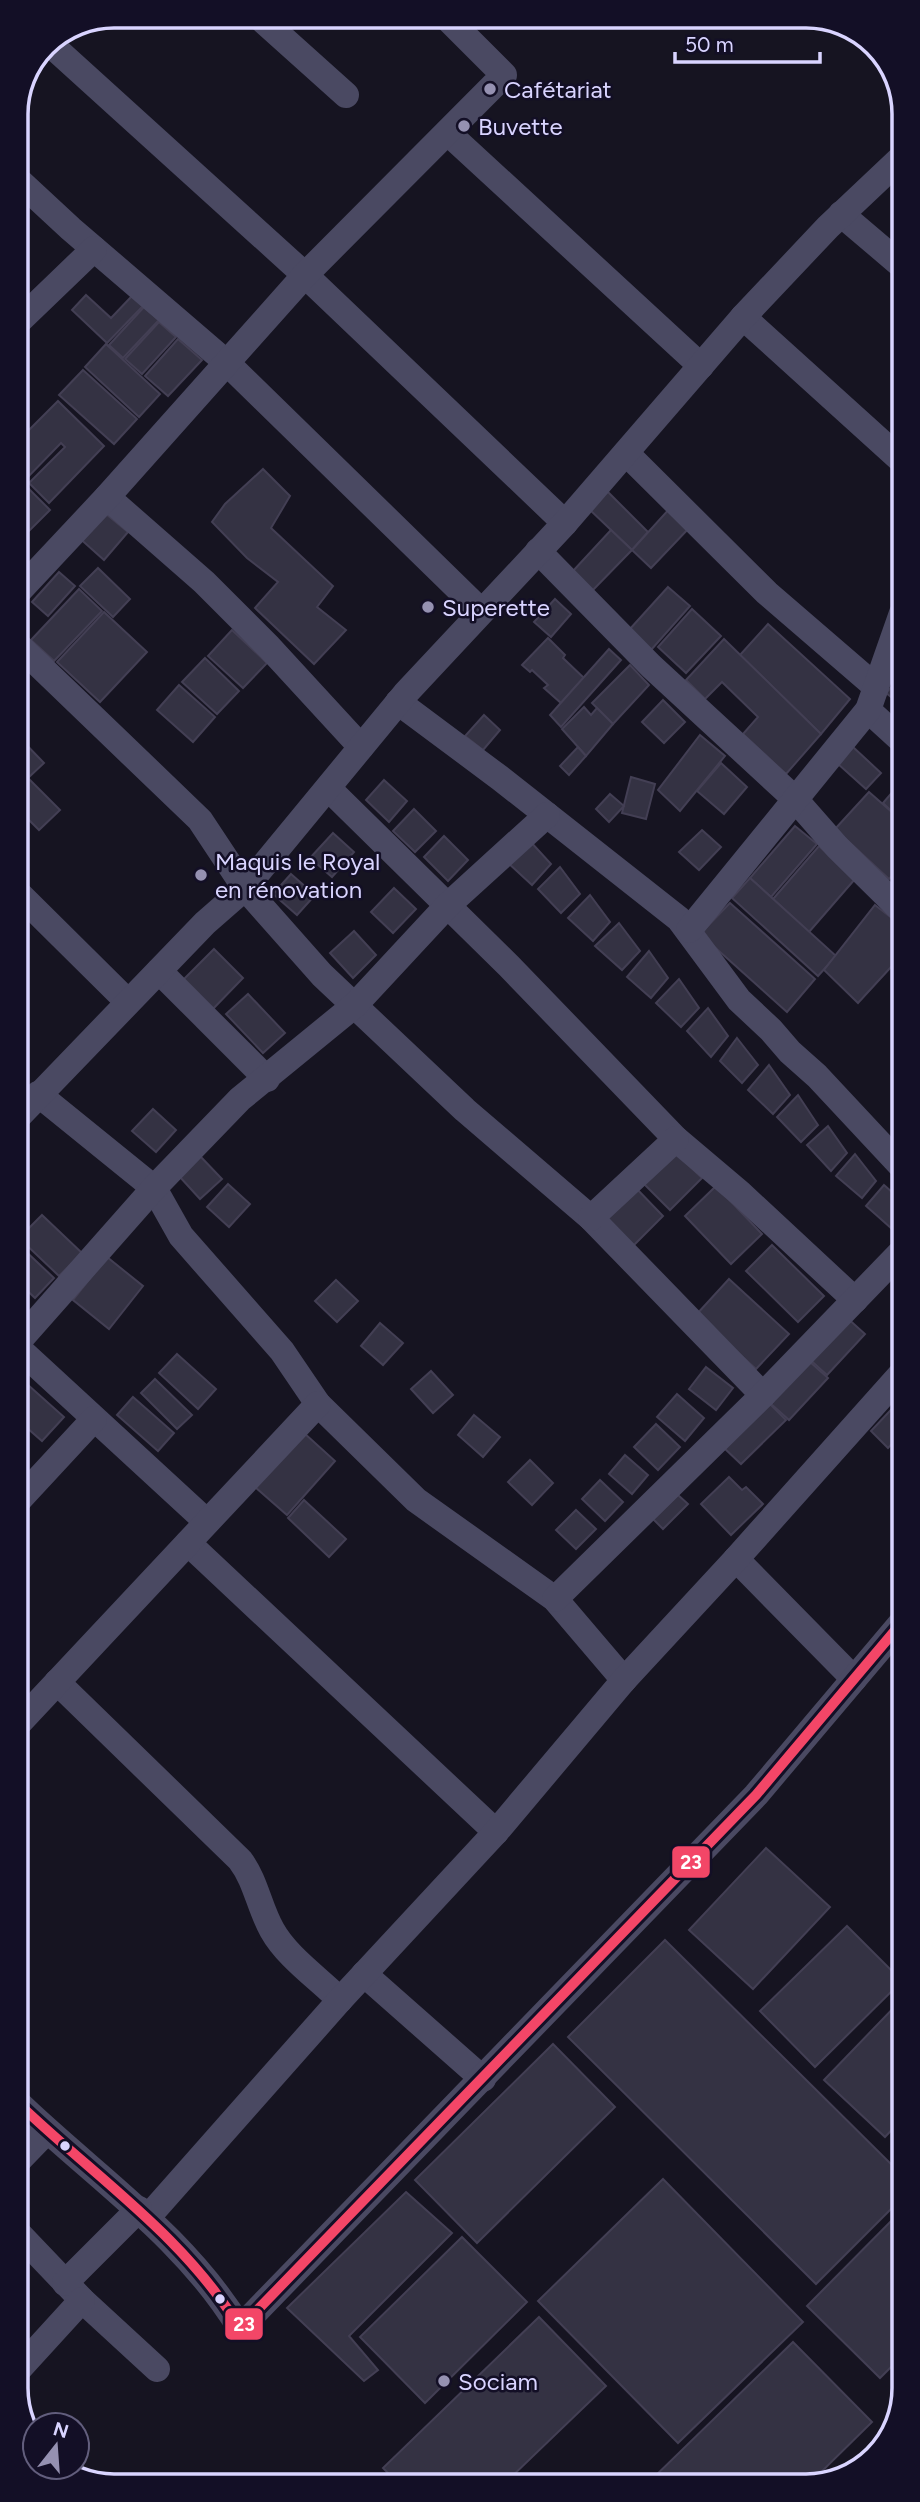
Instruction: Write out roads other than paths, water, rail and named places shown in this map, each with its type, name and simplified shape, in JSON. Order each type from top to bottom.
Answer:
[{"type":"street","points":[[271,28],[346,95]]},
{"type":"street","points":[[28,581],[305,275],[504,75],[457,28]]},
{"type":"street","points":[[56,50],[305,275],[565,523]]},
{"type":"street","points":[[447,132],[701,366]]},
{"type":"street","points":[[28,1105],[205,923],[245,888],[398,702],[565,523],[743,317],[841,214],[892,166]]},
{"type":"street","points":[[28,189],[227,363],[481,611]]},
{"type":"street","points":[[841,214],[892,257]]},
{"type":"street","points":[[28,312],[94,249]]},
{"type":"street","points":[[743,317],[892,452]]},
{"type":"street","points":[[626,453],[872,699],[892,727]]},
{"type":"street","points":[[107,497],[204,582],[361,747]]},
{"type":"street","points":[[538,551],[651,666],[794,798],[837,847],[892,901]]},
{"type":"street","points":[[689,930],[872,699],[892,642]]},
{"type":"street","points":[[28,655],[200,820],[245,888],[322,975],[465,1110],[591,1218],[764,1395]]},
{"type":"street","points":[[398,702],[679,919],[739,1000],[817,1076],[892,1156]]},
{"type":"street","points":[[328,788],[676,1139],[741,1194],[855,1300]]},
{"type":"street","points":[[28,1331],[154,1188],[240,1099],[355,1004],[447,906],[547,815]]},
{"type":"street","points":[[28,902],[128,1002]]},
{"type":"street","points":[[159,971],[267,1079]]},
{"type":"street","points":[[38,1094],[154,1188],[181,1236],[282,1351],[318,1404],[416,1500],[555,1600],[624,1680]]},
{"type":"street","points":[[591,1218],[676,1139]]},
{"type":"street","points":[[555,1600],[764,1395],[892,1261]]},
{"type":"street","points":[[28,1357],[208,1522]]},
{"type":"street","points":[[28,2356],[74,2292],[144,2213],[496,1832],[624,1680],[892,1384]]},
{"type":"street","points":[[28,1714],[318,1404]]},
{"type":"street","points":[[28,1489],[94,1419]]},
{"type":"street","points":[[188,1543],[496,1832]]},
{"type":"street","points":[[736,1559],[854,1679]]},
{"type":"street","points":[[28,2112],[144,2213],[220,2297],[240,2328],[756,1795],[892,1634]]},
{"type":"street","points":[[58,1682],[240,1860],[252,1879],[272,1931],[340,2000]]},
{"type":"street","points":[[364,1974],[483,2079]]},
{"type":"street","points":[[28,2150],[47,2130]]},
{"type":"street","points":[[28,2243],[74,2292],[157,2368]]},
{"type":"place","name":"Cafétariat","points":[[490,89]]},
{"type":"place","name":"Buvette","points":[[464,126]]},
{"type":"place","name":"Superette","points":[[428,607]]},
{"type":"place","name":"Maquis le Royal en rénovation","points":[[201,875]]},
{"type":"place","name":"Sociam","points":[[444,2381]]}]
